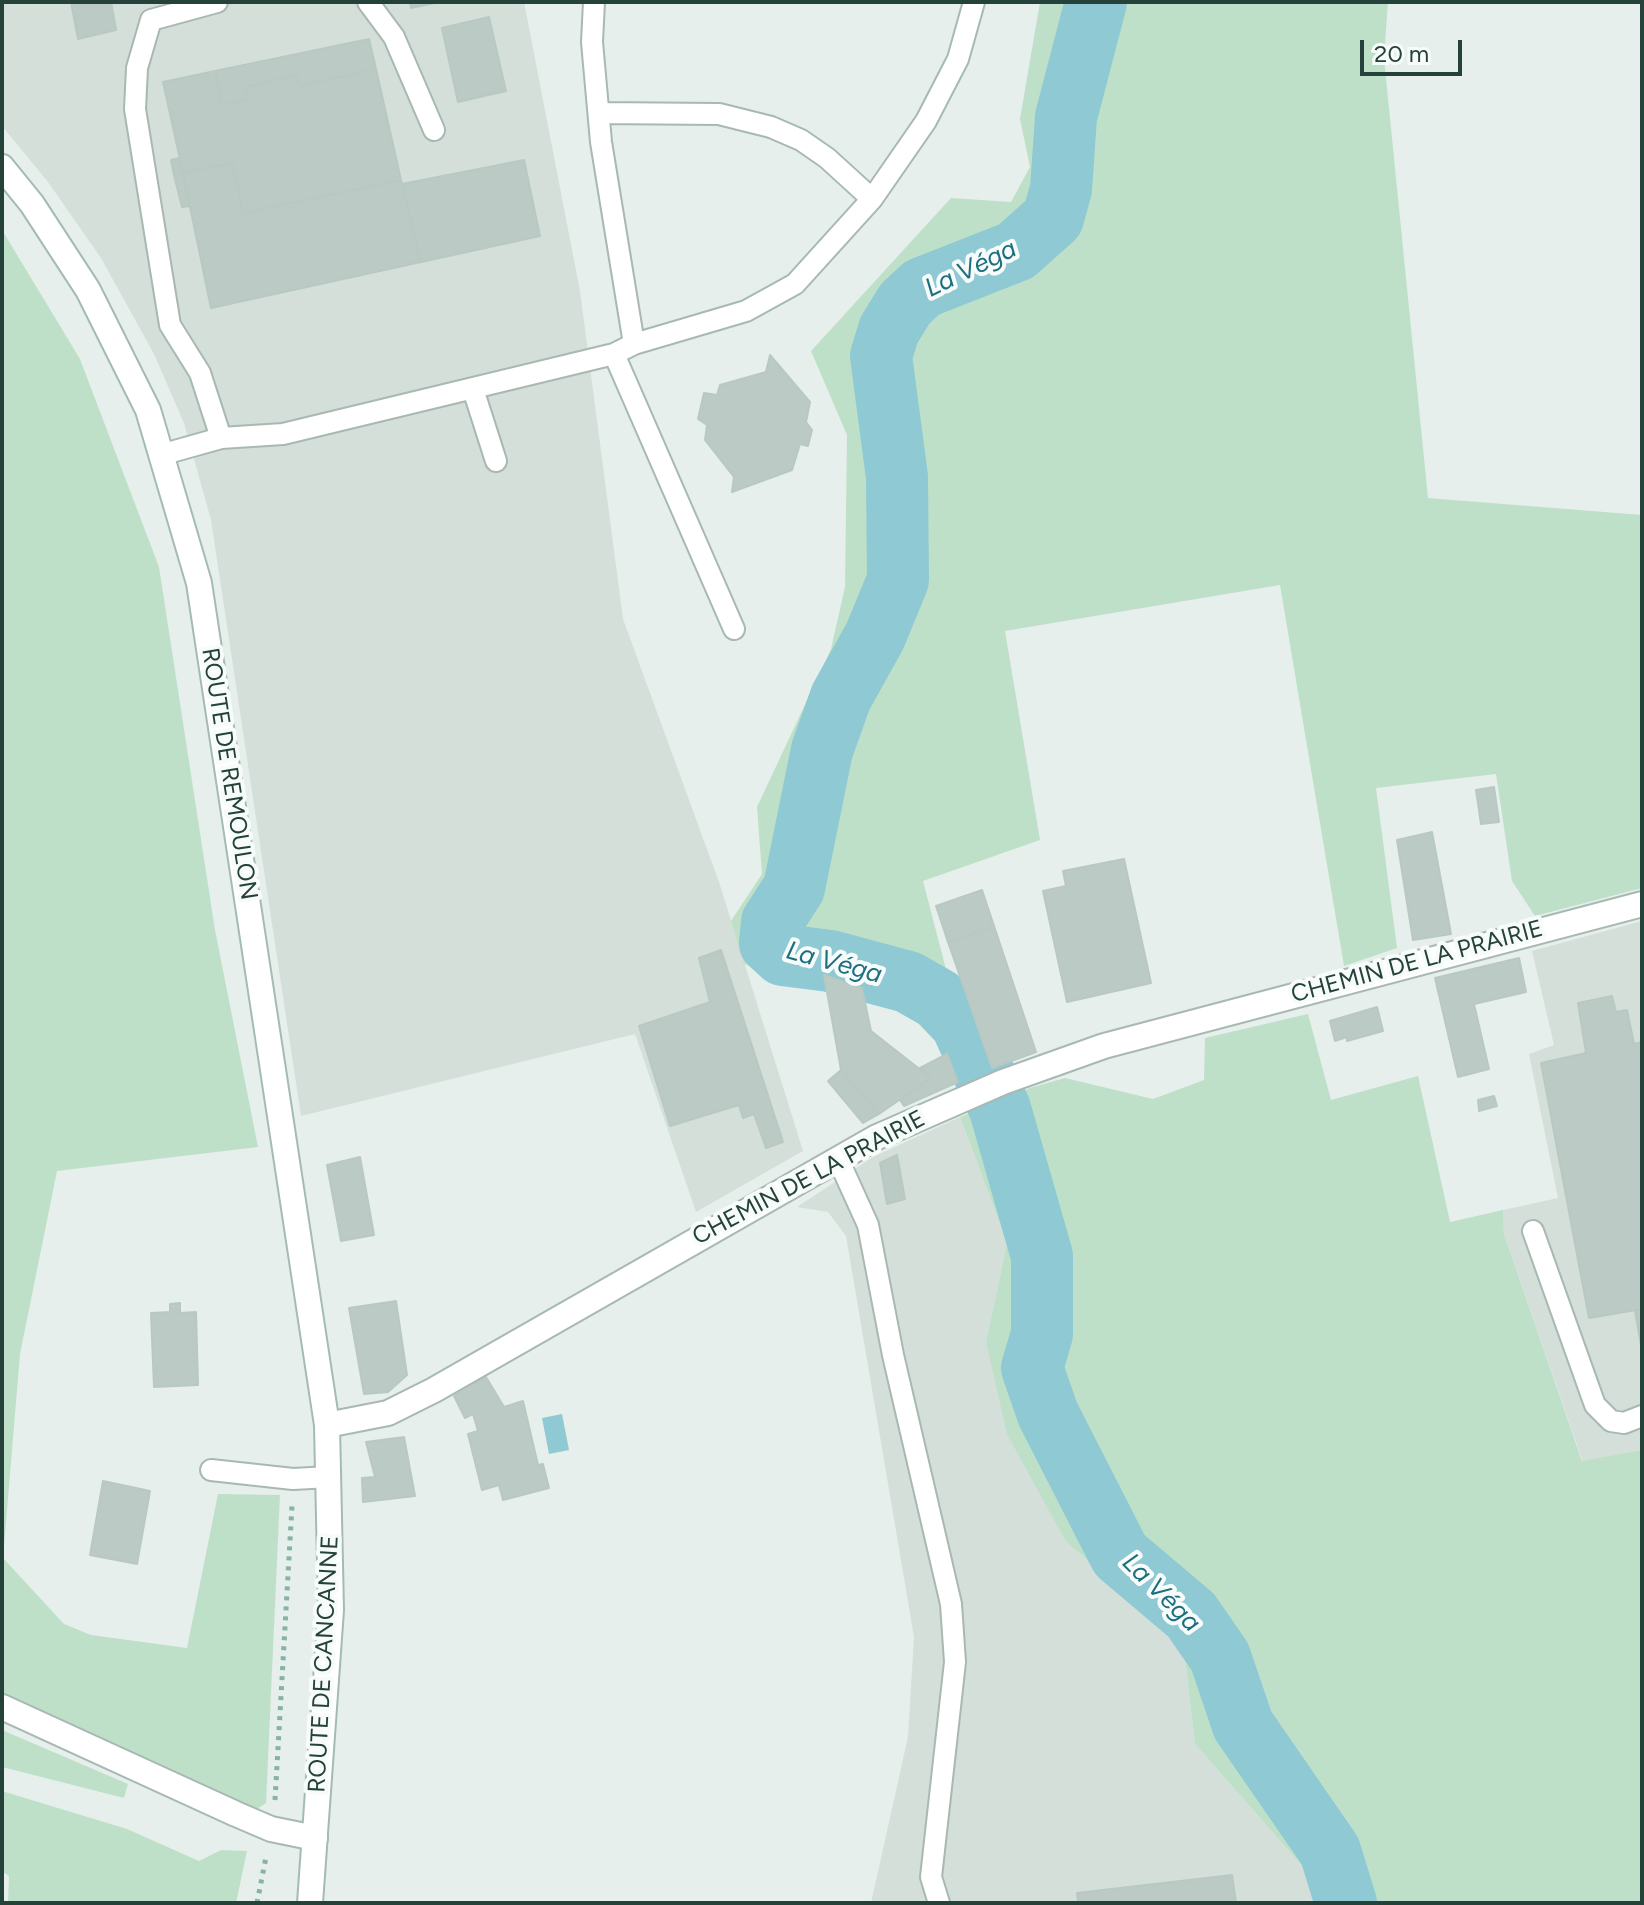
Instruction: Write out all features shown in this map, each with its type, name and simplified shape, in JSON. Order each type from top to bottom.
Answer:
[{"type":"main road","name":"ROUTE DE REMOULON","points":[[2,167],[32,204],[88,290],[148,410],[164,454],[199,583],[327,1425]]},
{"type":"main road","name":"CHEMIN DE LA PRAIRIE","points":[[327,1425],[388,1413],[434,1390],[838,1159],[1003,1082],[1104,1046],[1642,904]]},
{"type":"main road","name":"ROUTE DE CANCANNE","points":[[310,1903],[331,1610],[327,1425]]},
{"type":"main road","points":[[2,1707],[271,1829],[315,1838]]},
{"type":"lane","points":[[217,2],[151,20],[137,68],[135,109],[140,162],[170,325],[200,373],[221,438]]},
{"type":"lane","points":[[368,2],[394,37],[434,130]]},
{"type":"lane","points":[[594,2],[592,42],[599,113],[634,344]]},
{"type":"lane","points":[[164,454],[221,438],[283,434],[614,354],[634,344],[746,311],[795,284],[872,199],[945,89],[974,2]]},
{"type":"lane","points":[[599,113],[719,114],[771,127],[801,140],[827,158],[872,199]]},
{"type":"lane","points":[[614,354],[734,629]]},
{"type":"lane","points":[[473,389],[496,461]]},
{"type":"lane","points":[[838,1159],[868,1225],[893,1355],[951,1604],[955,1662],[931,1877],[939,1903]]},
{"type":"lane","points":[[1533,1231],[1595,1405],[1611,1421],[1624,1423],[1642,1416]]},
{"type":"lane","points":[[211,1470],[293,1479],[330,1477]]},
{"type":"path","points":[[257,1903],[271,1829],[285,1679],[293,1479]]},
{"type":"shaded area","points":[[2,2],[524,2],[580,291],[623,619],[719,882],[803,1151],[696,1212],[635,1034],[301,1116],[211,520],[184,423],[154,354],[101,258],[48,182],[2,126]]},
{"type":"shaded area","points":[[1642,921],[1642,1450],[1583,1462],[1504,1234],[1503,1210],[1558,1198],[1529,1054],[1554,1045],[1532,951]]},
{"type":"shaded area","points":[[960,1117],[1007,1243],[986,1342],[1066,1542],[1183,1641],[1195,1744],[1311,1876],[1320,1903],[871,1903],[908,1737],[914,1637],[846,1236],[828,1212],[797,1207],[873,1157]]},
{"type":"green space","points":[[1040,2],[1388,2],[1384,58],[1428,498],[1642,515],[1642,888],[1535,916],[1512,881],[1496,774],[1376,788],[1397,948],[1344,966],[1280,585],[1005,631],[1040,840],[923,881],[953,996],[918,969],[826,941],[803,983],[744,964],[731,921],[762,874],[757,807],[831,649],[845,587],[847,435],[811,351],[951,198],[1011,202],[1030,167],[1020,119]]},
{"type":"green space","points":[[2,230],[80,359],[159,567],[215,930],[258,1147],[57,1171],[20,1354],[3,1558],[64,1624],[91,1635],[187,1648],[218,1494],[280,1495],[266,1803],[254,1811],[2,1692]]},
{"type":"green space","points":[[1308,1014],[1331,1100],[1418,1076],[1450,1222],[1503,1210],[1504,1234],[1582,1461],[1642,1450],[1642,1903],[1320,1903],[1311,1876],[1195,1744],[1183,1641],[1066,1542],[1007,1434],[986,1342],[1007,1243],[960,1117],[1030,1088],[1065,1078],[1153,1099],[1204,1080],[1205,1038]]},
{"type":"green space","points":[[2,1730],[128,1784],[124,1798],[2,1767]]},
{"type":"green space","points":[[2,1791],[127,1829],[199,1861],[221,1850],[247,1851],[236,1903],[8,1903],[9,1876],[2,1871]]},
{"type":"water","points":[[562,1414],[569,1450],[549,1454],[542,1418]]},
{"type":"building","points":[[71,2],[111,2],[116,30],[78,39]]},
{"type":"building","points":[[410,2],[439,2],[411,8]]},
{"type":"building","points":[[489,17],[506,91],[458,102],[442,28]]},
{"type":"building","points":[[369,39],[376,69],[299,86],[297,75],[245,87],[248,99],[222,105],[215,71]]},
{"type":"building","points":[[376,69],[401,180],[243,213],[232,163],[183,173],[163,82],[215,71],[222,105],[248,99],[245,87],[297,75],[299,86]]},
{"type":"building","points":[[179,158],[183,173],[174,175],[171,160]]},
{"type":"building","points":[[524,160],[540,236],[421,262],[402,184]]},
{"type":"building","points":[[232,163],[243,213],[401,180],[421,262],[211,308],[183,173]]},
{"type":"building","points":[[183,173],[190,206],[182,207],[174,175]]},
{"type":"building","points":[[770,355],[810,402],[806,422],[812,430],[808,446],[800,444],[792,470],[732,492],[734,477],[705,440],[707,425],[698,419],[704,393],[717,395],[720,385],[766,372]]},
{"type":"building","points":[[1494,787],[1499,822],[1481,824],[1476,790]]},
{"type":"building","points":[[1432,832],[1451,934],[1413,940],[1397,840]]},
{"type":"building","points":[[1124,859],[1151,983],[1067,1002],[1043,891],[1066,886],[1063,871]]},
{"type":"building","points":[[982,890],[994,926],[948,942],[936,906]]},
{"type":"building","points":[[994,926],[1036,1052],[992,1068],[948,942]]},
{"type":"building","points":[[721,950],[783,1142],[766,1148],[754,1114],[743,1118],[739,1105],[670,1126],[639,1026],[710,1002],[699,958]]},
{"type":"building","points":[[1519,958],[1526,992],[1474,1004],[1489,1069],[1458,1077],[1435,978]]},
{"type":"building","points":[[824,975],[862,988],[871,1031],[931,1078],[879,1114],[841,1070]]},
{"type":"building","points":[[1612,996],[1616,1012],[1627,1010],[1634,1044],[1642,1042],[1642,1309],[1589,1318],[1541,1063],[1586,1053],[1578,1003]]},
{"type":"building","points":[[1377,1007],[1383,1031],[1347,1041],[1347,1037],[1335,1041],[1330,1021]]},
{"type":"building","points":[[947,1054],[958,1082],[904,1106],[900,1100],[931,1078],[920,1068]]},
{"type":"building","points":[[841,1070],[879,1114],[863,1123],[828,1081]]},
{"type":"building","points":[[1494,1096],[1497,1106],[1479,1111],[1478,1100]]},
{"type":"building","points":[[897,1155],[905,1199],[887,1204],[880,1163]]},
{"type":"building","points":[[360,1157],[374,1235],[341,1241],[327,1165]]},
{"type":"building","points":[[396,1301],[407,1375],[388,1392],[364,1394],[349,1308]]},
{"type":"building","points":[[180,1303],[180,1313],[196,1312],[198,1385],[154,1387],[151,1313],[170,1312],[170,1304]]},
{"type":"building","points":[[1642,1309],[1642,1351],[1635,1311]]},
{"type":"building","points":[[486,1377],[504,1407],[523,1401],[538,1465],[543,1464],[549,1488],[503,1500],[499,1485],[482,1490],[468,1434],[478,1431],[473,1414],[465,1418],[454,1396]]},
{"type":"building","points":[[404,1437],[415,1496],[363,1502],[362,1478],[375,1477],[366,1442]]},
{"type":"building","points":[[103,1481],[150,1491],[137,1564],[90,1555]]},
{"type":"building","points":[[1232,1875],[1236,1903],[1078,1903],[1077,1893]]},
{"type":"waterway","name":"La Véga","points":[[1096,2],[1066,117],[1061,189],[1053,218],[1016,251],[922,288],[905,304],[889,330],[881,356],[897,477],[898,580],[875,636],[841,697],[822,750],[794,888],[772,922],[770,943],[783,955],[830,961],[908,982],[938,999],[961,1023],[1000,1109],[1042,1256],[1042,1334],[1032,1368],[1048,1414],[1120,1555],[1191,1615],[1220,1657],[1243,1725],[1330,1851],[1346,1903]]}]
